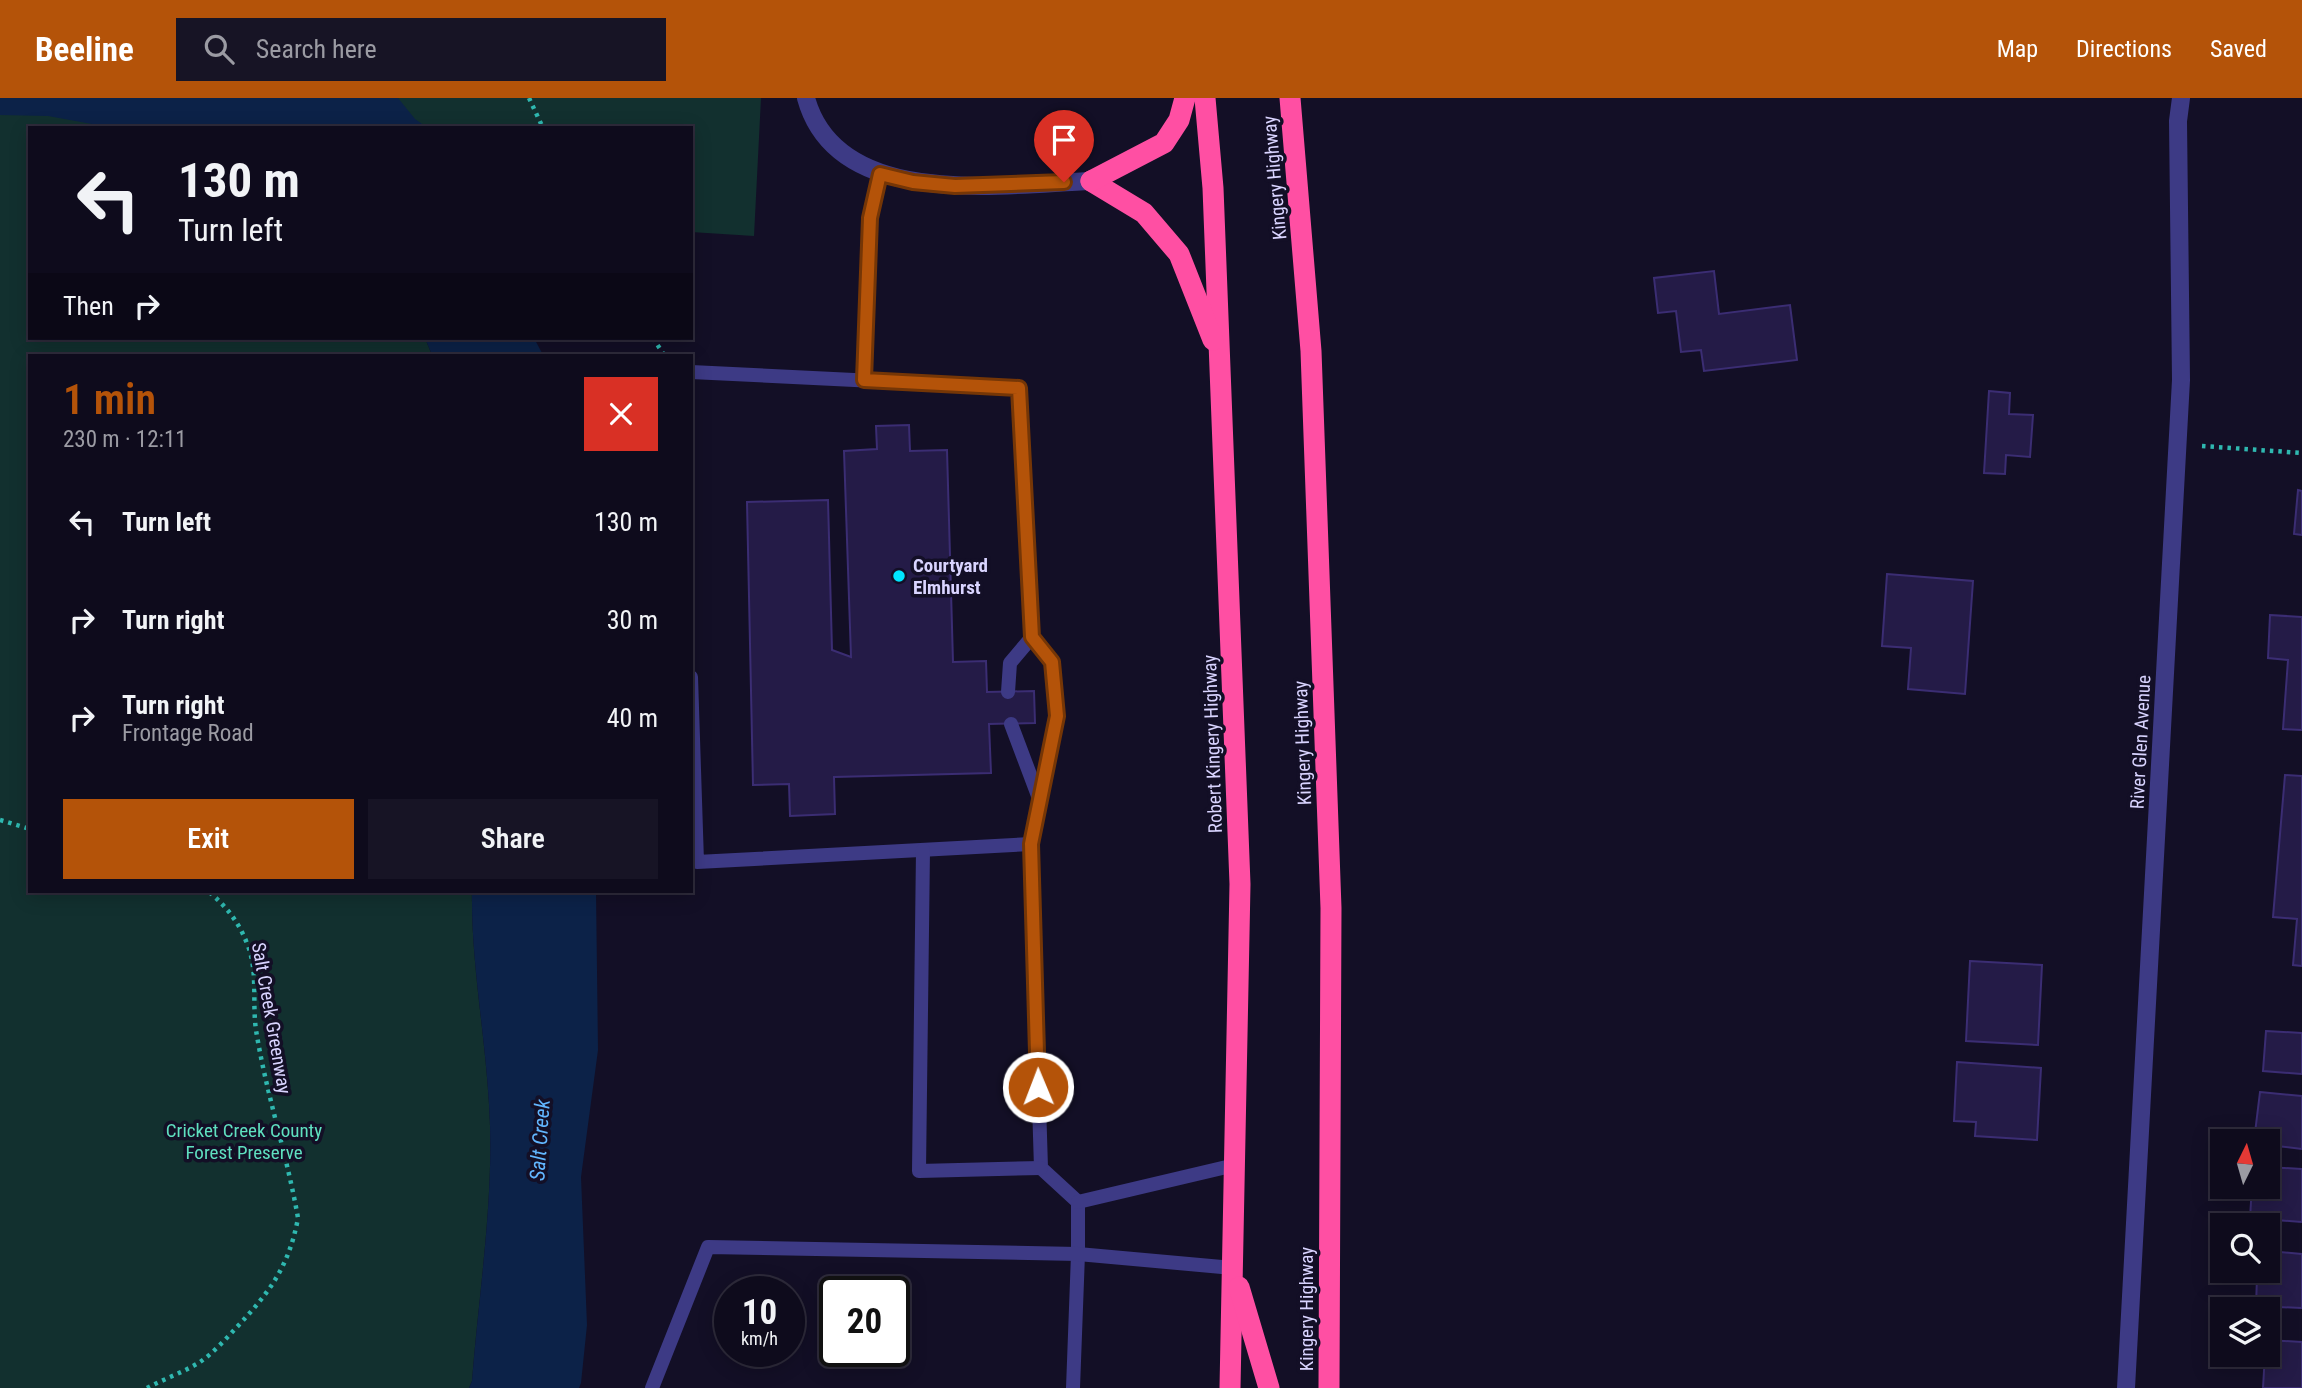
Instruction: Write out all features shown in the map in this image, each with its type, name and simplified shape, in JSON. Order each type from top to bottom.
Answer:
[{"type":"highway","points":[[1091,181],[1164,143],[1180,120],[1185,98]]},
{"type":"highway","name":"Robert Kingery Highway","points":[[1205,98],[1213,188],[1240,884],[1230,1388]]},
{"type":"highway","name":"Kingery Highway","points":[[1290,98],[1311,351],[1330,894],[1329,1388]]},
{"type":"highway","points":[[1091,181],[1144,214],[1179,254],[1219,355]]},
{"type":"highway","points":[[1233,1268],[1269,1388]]},
{"type":"street","points":[[806,98],[826,136],[847,156],[880,174],[913,182],[955,186],[1091,181]]},
{"type":"street","name":"River Glen Avenue","points":[[2126,1388],[2181,380],[2178,121],[2181,98]]},
{"type":"lane","points":[[864,380],[870,218],[880,174]]},
{"type":"lane","points":[[693,372],[1019,388],[1032,637],[1052,662],[1057,716],[1031,844],[1041,1168]]},
{"type":"lane","points":[[1008,692],[1010,663],[1032,637]]},
{"type":"lane","points":[[1011,724],[1040,801]]},
{"type":"lane","points":[[693,739],[697,862],[1031,844]]},
{"type":"lane","points":[[923,850],[919,1171],[1041,1168],[1078,1202],[1079,1254],[1073,1388]]},
{"type":"lane","points":[[1078,1202],[1235,1165]]},
{"type":"lane","points":[[652,1388],[708,1247],[1079,1254],[1233,1268]]},
{"type":"path","points":[[529,98],[542,126]]},
{"type":"path","points":[[2177,444],[2302,453]]},
{"type":"path","points":[[0,820],[28,828]]},
{"type":"path","name":"Salt Creek Greenway","points":[[147,1388],[201,1361],[268,1293],[284,1266],[298,1218],[256,1030],[254,972],[249,948],[237,920],[210,893]]},
{"type":"green space","name":"Cricket Creek County Forest Preserve","points":[[0,98],[761,98],[754,236],[693,232],[693,126],[28,126],[28,340],[426,340],[432,354],[28,354],[28,893],[472,893],[474,944],[489,1104],[490,1173],[472,1381],[469,1388],[0,1388]]},
{"type":"water","points":[[0,98],[398,98],[415,119],[425,126],[103,126],[48,116],[0,115]]},
{"type":"water","points":[[426,340],[535,340],[542,354],[432,354]]},
{"type":"water","name":"Salt Creek","points":[[472,893],[596,893],[598,1050],[581,1177],[587,1325],[579,1388],[469,1388],[472,1381],[490,1173],[489,1104]]},
{"type":"building","points":[[1714,271],[1719,314],[1790,305],[1797,360],[1704,371],[1701,350],[1681,352],[1676,311],[1658,313],[1654,278]]},
{"type":"building","points":[[1989,391],[2010,393],[2009,414],[2033,415],[2030,457],[2006,455],[2005,474],[1984,473]]},
{"type":"building","name":"Courtyard Elmhurst","points":[[909,425],[910,451],[947,450],[953,662],[986,661],[987,692],[1034,691],[1035,723],[989,724],[991,773],[834,777],[835,814],[790,816],[789,784],[753,785],[747,502],[828,500],[832,650],[851,657],[844,451],[877,449],[876,426]]},
{"type":"building","points":[[2298,490],[2302,491],[2302,535],[2294,534]]},
{"type":"building","points":[[1887,574],[1973,581],[1965,694],[1908,689],[1911,648],[1882,646]]},
{"type":"building","points":[[2270,615],[2302,617],[2302,730],[2283,729],[2288,660],[2268,658]]},
{"type":"building","points":[[2285,775],[2302,776],[2302,966],[2293,965],[2297,919],[2273,917]]},
{"type":"building","points":[[1970,961],[2042,965],[2038,1045],[1966,1041]]},
{"type":"building","points":[[2266,1031],[2302,1033],[2302,1074],[2263,1071]]},
{"type":"building","points":[[1957,1062],[2041,1068],[2037,1140],[1975,1136],[1976,1122],[1954,1121]]},
{"type":"building","points":[[2260,1092],[2302,1096],[2302,1149],[2280,1146],[2280,1129],[2255,1129]]},
{"type":"building","points":[[2280,1168],[2302,1169],[2302,1222],[2280,1220],[2280,1213],[2250,1213],[2251,1199],[2280,1199]]},
{"type":"building","points":[[2280,1252],[2302,1254],[2302,1308],[2280,1307],[2280,1297],[2256,1297],[2257,1283],[2280,1283]]},
{"type":"building","points":[[2280,1341],[2302,1342],[2302,1388],[2263,1388],[2264,1367],[2280,1367]]},
{"type":"place","name":"Courtyard Elmhurst","points":[[899,576]]},
{"type":"route","points":[[1038,1087],[1031,844],[1057,716],[1052,662],[1032,637],[1019,388],[864,380],[870,218],[880,174],[913,182],[955,186],[1064,182]]}]
